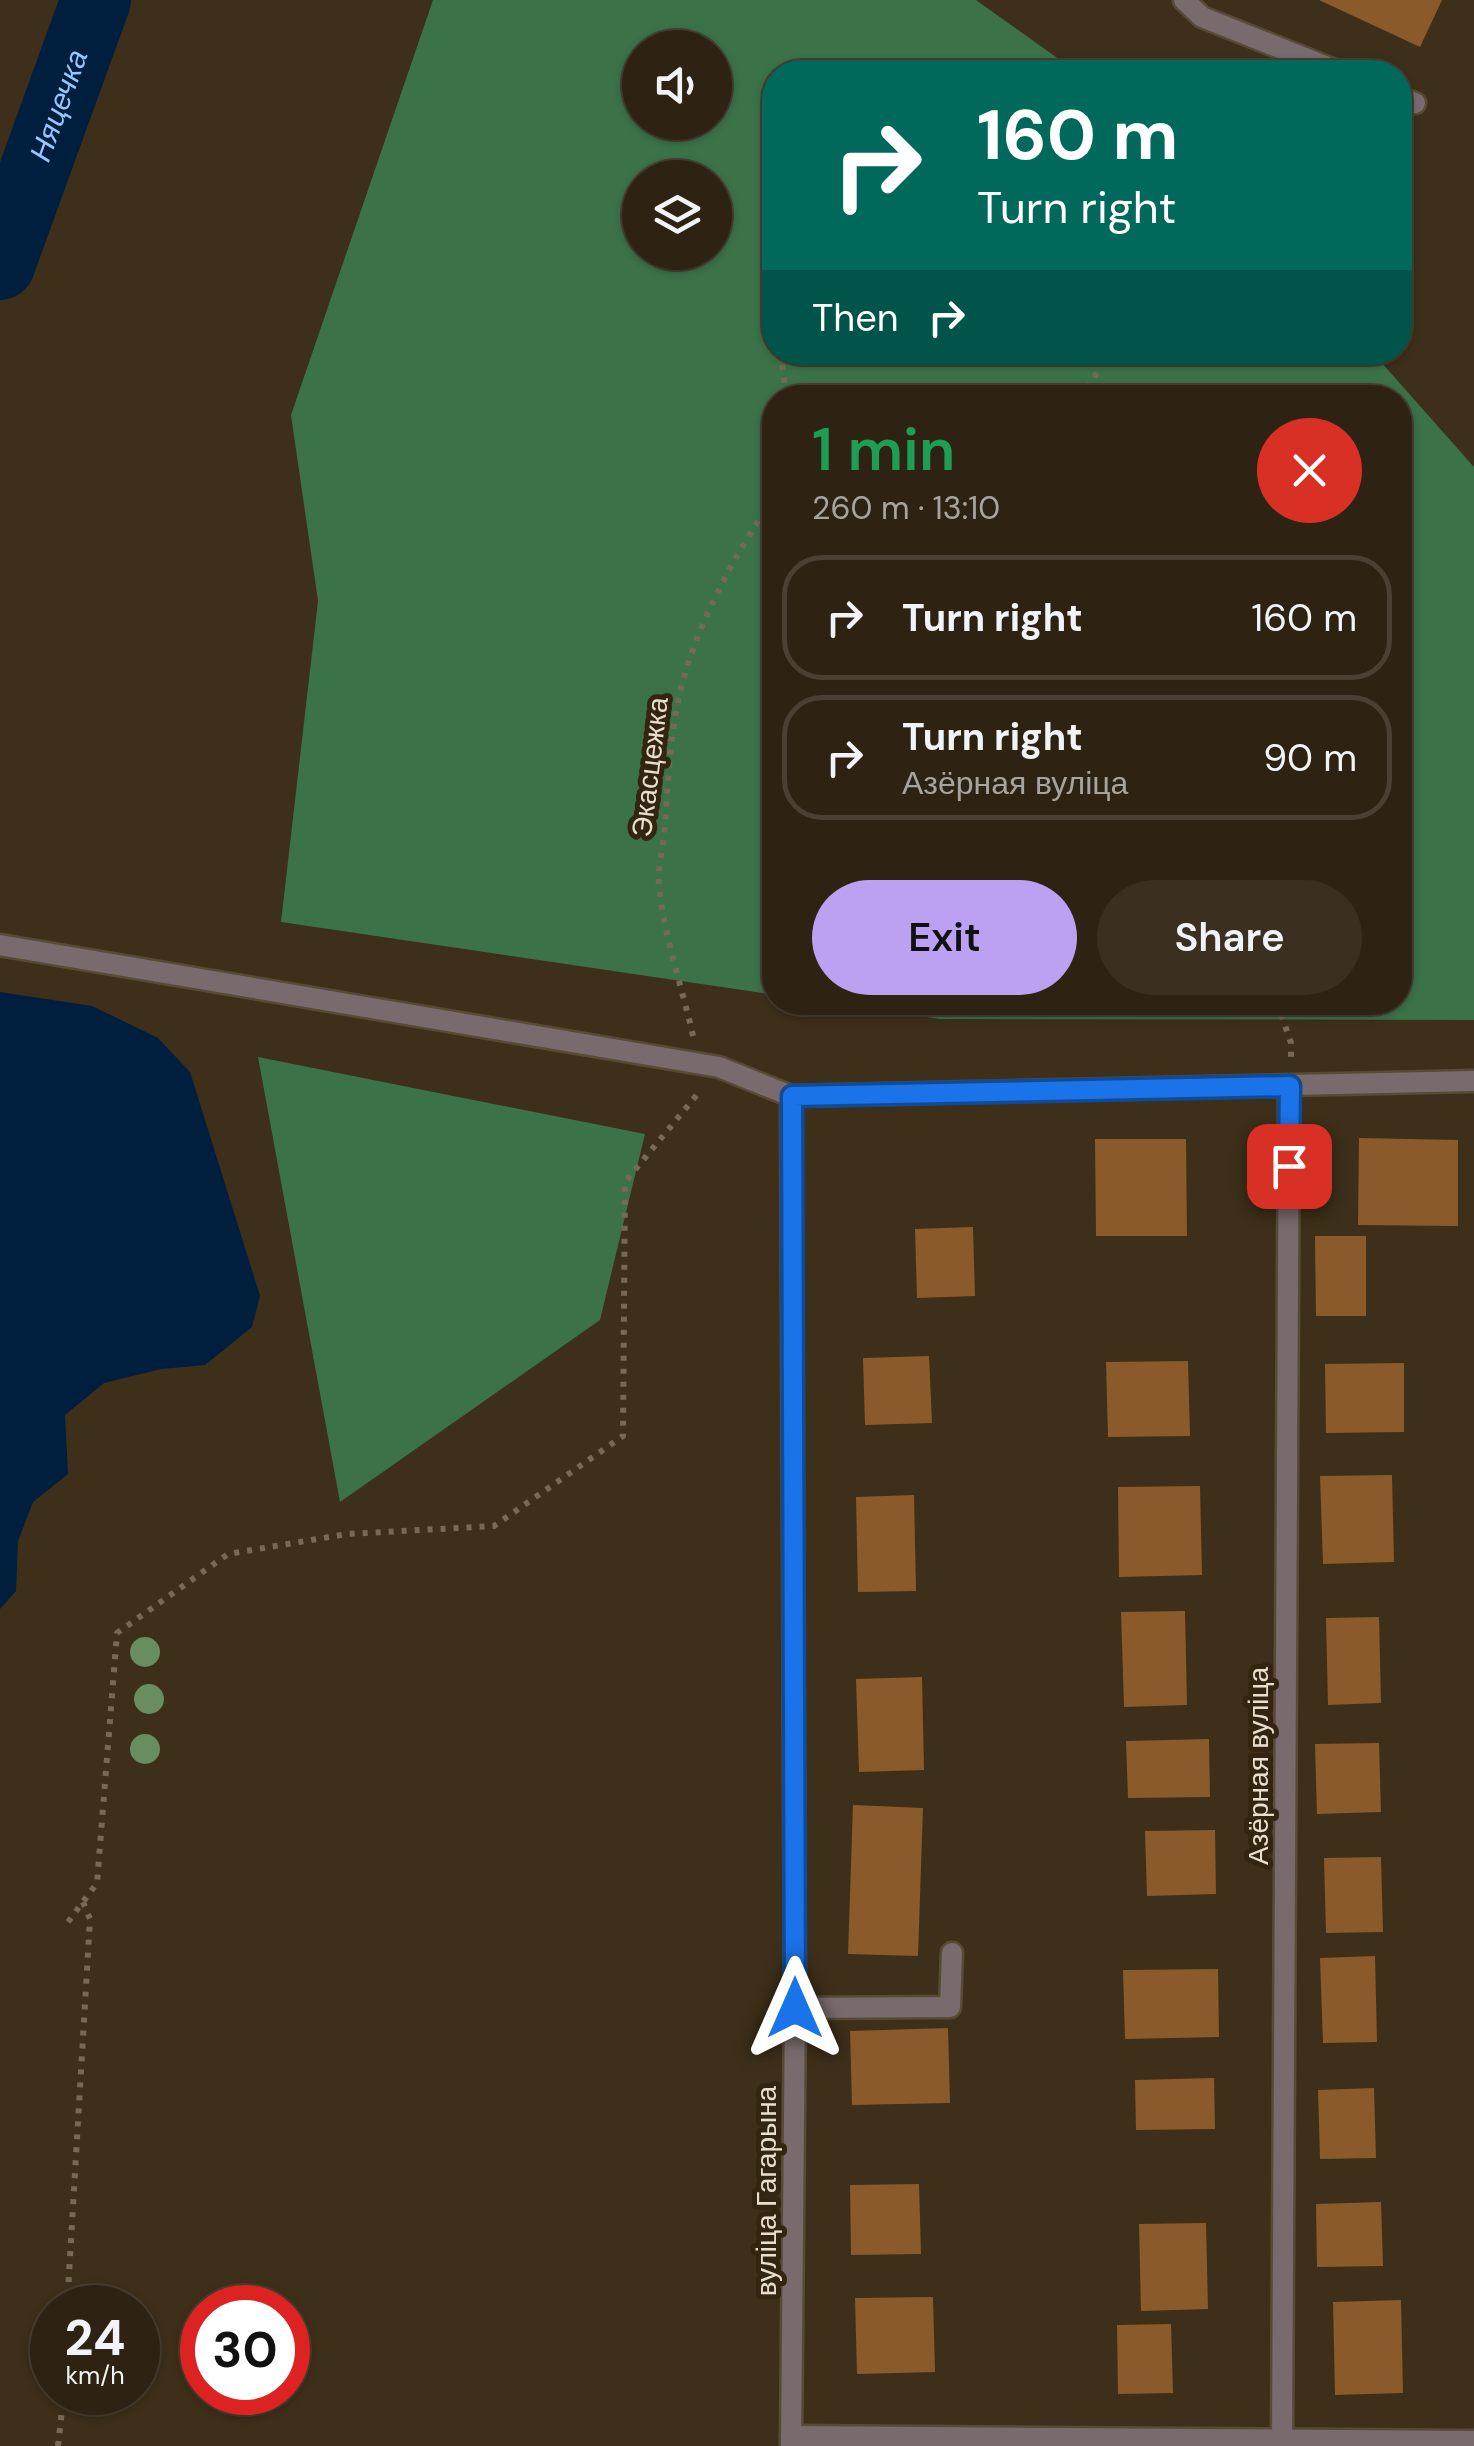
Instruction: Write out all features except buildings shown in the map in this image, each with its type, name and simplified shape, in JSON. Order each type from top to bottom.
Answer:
[{"type":"street","points":[[1184,0],[1202,17],[1310,60]]},
{"type":"street","points":[[0,945],[719,1067],[792,1096],[1474,1082]]},
{"type":"street","name":"Азёрная вуліца","points":[[1282,2442],[1290,1086]]},
{"type":"street","name":"вуліца Гагарына","points":[[791,2441],[795,2008],[792,1096]]},
{"type":"street","points":[[795,2008],[950,2008],[952,1953]]},
{"type":"street","points":[[791,2441],[1474,2441]]},
{"type":"path","name":"Экасцежка","points":[[686,1061],[693,1036],[666,932],[658,881],[670,757],[681,688],[710,609],[762,515]]},
{"type":"path","points":[[1281,1015],[1291,1044],[1290,1086]]},
{"type":"path","points":[[68,1922],[98,1883],[117,1633],[228,1554],[347,1534],[494,1526],[623,1436],[625,1182],[719,1067]]},
{"type":"path","points":[[67,2285],[90,1919],[83,1902]]},
{"type":"path","points":[[58,2446],[61,2415]]},
{"type":"green space","points":[[433,0],[976,0],[1060,60],[762,60],[762,365],[1384,365],[1401,385],[762,385],[762,993],[281,922],[318,601],[291,415]]},
{"type":"green space","points":[[1412,397],[1474,467],[1474,1020],[940,1019],[912,1015],[1412,1015]]},
{"type":"green space","points":[[258,1057],[645,1134],[600,1320],[340,1502]]},
{"type":"water","points":[[0,992],[92,1006],[158,1038],[190,1072],[260,1296],[252,1327],[205,1365],[161,1369],[104,1383],[65,1415],[68,1474],[33,1502],[18,1541],[16,1591],[0,1609]]},
{"type":"waterway","name":"Няцечка","points":[[0,265],[96,0]]},
{"type":"route","points":[[795,2008],[792,1096],[1290,1086],[1289,1166]]}]
